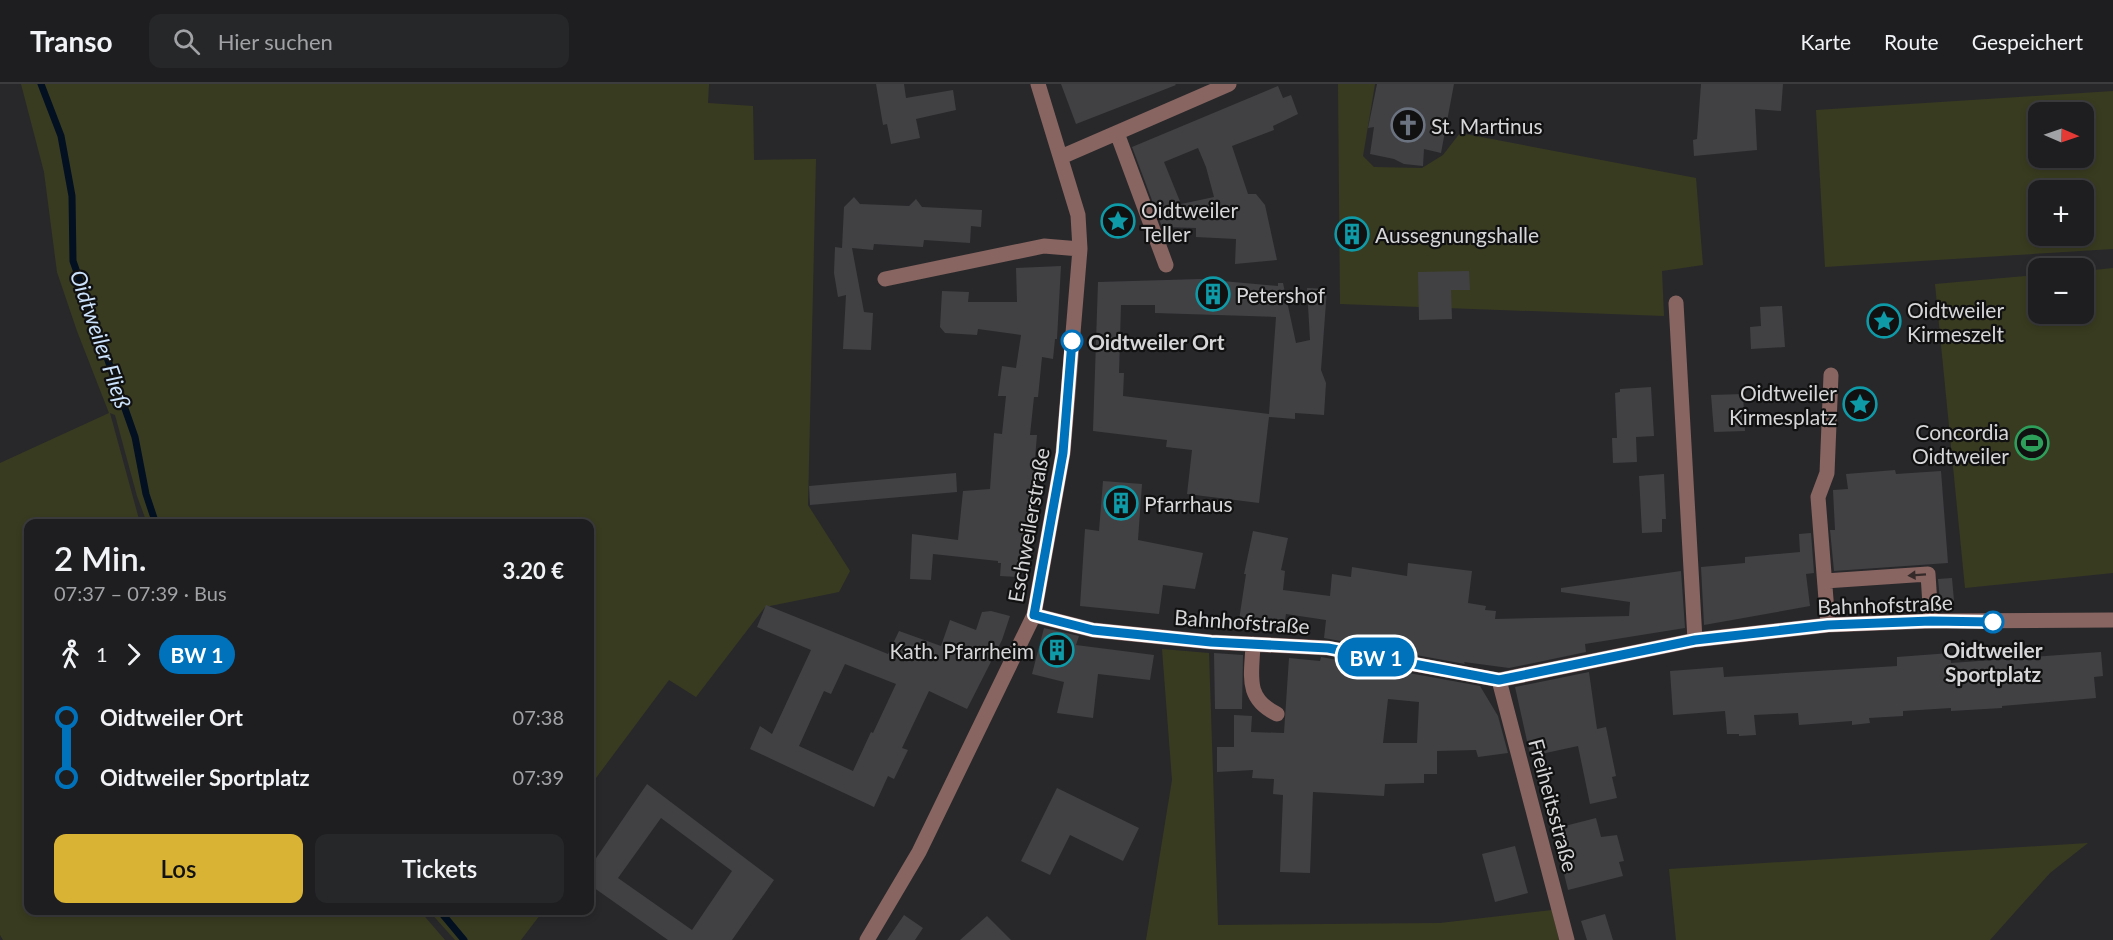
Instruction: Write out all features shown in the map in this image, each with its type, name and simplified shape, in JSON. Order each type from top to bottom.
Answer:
[{"type":"street","name":"Eschweilerstraße","points":[[867,940],[919,852],[1034,615],[1063,453],[1080,249],[1078,215],[1038,84]]},
{"type":"street","points":[[1061,157],[1229,84]]},
{"type":"street","points":[[1117,133],[1166,265]]},
{"type":"street","points":[[885,279],[1044,246],[1080,249]]},
{"type":"street","points":[[1676,303],[1695,640]]},
{"type":"street","points":[[1828,625],[1818,497],[1827,473],[1830,375]]},
{"type":"street","points":[[1826,581],[1928,574],[1931,621]]},
{"type":"street","name":"Bahnhofstraße","points":[[1034,615],[1093,630],[1211,642],[1328,648],[1499,680],[1695,640],[1828,625],[1931,621],[2113,620]]},
{"type":"street","points":[[1253,644],[1253,692],[1261,704],[1277,714]]},
{"type":"street","name":"Freiheitsstraße","points":[[1499,680],[1567,940]]},
{"type":"green space","points":[[21,84],[709,84],[708,103],[753,106],[754,160],[816,159],[808,505],[850,571],[839,592],[765,607],[696,697],[669,680],[594,781],[594,519],[146,519],[115,415],[110,413],[139,519],[24,519],[24,915],[423,915],[445,940],[3,940],[0,935],[0,463],[109,413],[57,272],[44,172]]},
{"type":"green space","points":[[1338,84],[1375,84],[1363,156],[1374,167],[1422,168],[1443,155],[1460,133],[1696,178],[1703,265],[1662,271],[1664,316],[1340,304]]},
{"type":"green space","points":[[2113,91],[2113,249],[1825,267],[1816,110]]},
{"type":"green space","name":"Concordia Oidtweiler","points":[[2113,268],[2113,573],[1965,588],[1935,284],[2028,276],[2028,324],[2094,324],[2094,270]]},
{"type":"green space","points":[[1162,649],[1209,653],[1218,925],[1440,923],[1552,910],[1559,940],[1146,940],[1172,780]]},
{"type":"green space","points":[[2088,843],[2050,873],[1990,940],[1676,940],[1669,869]]},
{"type":"green space","points":[[433,915],[540,915],[521,940],[455,940]]},
{"type":"building","points":[[876,84],[904,84],[906,98],[953,90],[956,110],[916,119],[920,138],[891,144],[887,124],[883,125]]},
{"type":"building","points":[[1061,84],[1175,84],[1176,85],[1076,124]]},
{"type":"building","name":"St. Martinus","points":[[1377,84],[1454,84],[1441,153],[1424,149],[1423,166],[1404,164],[1394,159],[1370,154],[1374,127],[1368,128]]},
{"type":"building","points":[[1701,84],[1783,84],[1781,111],[1755,109],[1757,150],[1694,156],[1693,140],[1697,139]]},
{"type":"building","points":[[1278,86],[1283,98],[1291,95],[1298,114],[1273,126],[1274,130],[1232,146],[1248,194],[1256,194],[1265,205],[1277,260],[1235,264],[1236,239],[1196,237],[1196,228],[1162,227],[1132,147]],"holes":[[[1198,148],[1214,197],[1181,204],[1164,162]]]},
{"type":"building","points":[[854,197],[860,204],[909,206],[916,199],[922,207],[982,210],[981,227],[971,226],[970,243],[924,240],[923,247],[874,244],[873,250],[852,248],[864,312],[873,313],[871,350],[843,349],[846,295],[838,297],[834,273],[835,247],[842,248],[844,207]]},
{"type":"building","name":"Aussegnungshalle","points":[[1344,220],[1362,222],[1360,247],[1342,246]]},
{"type":"building","points":[[1061,266],[1057,339],[1055,339],[1053,359],[1042,357],[1038,397],[1034,397],[1030,435],[1037,435],[1032,493],[1036,493],[1031,530],[1020,577],[1000,576],[1001,563],[998,561],[933,554],[931,580],[910,579],[912,534],[958,540],[963,491],[990,489],[994,433],[1002,434],[1006,396],[998,396],[1002,366],[1016,368],[1021,335],[978,329],[977,335],[945,333],[940,327],[942,291],[969,292],[968,302],[1017,302],[1016,268]]},
{"type":"building","points":[[1469,271],[1470,290],[1451,290],[1452,319],[1419,320],[1418,272]]},
{"type":"building","points":[[1200,279],[1278,286],[1278,283],[1283,283],[1296,343],[1310,340],[1307,288],[1327,289],[1321,370],[1326,383],[1324,415],[1295,413],[1295,419],[1269,417],[1259,503],[1187,494],[1192,450],[1166,447],[1167,440],[1093,431],[1098,282]],"holes":[[[1121,305],[1155,305],[1155,313],[1276,317],[1269,414],[1123,396],[1124,373],[1119,373]]]},
{"type":"building","points":[[1782,306],[1785,347],[1751,349],[1750,327],[1761,326],[1760,307]]},
{"type":"building","points":[[1651,387],[1654,436],[1636,437],[1637,462],[1613,463],[1612,438],[1617,438],[1615,393],[1620,392],[1620,389]]},
{"type":"building","points":[[1743,394],[1745,431],[1714,432],[1711,395]]},
{"type":"building","points":[[1895,470],[1896,474],[1941,471],[1948,563],[1834,571],[1830,530],[1835,530],[1833,490],[1848,489],[1846,474]]},
{"type":"building","points":[[956,473],[957,492],[810,505],[809,486]]},
{"type":"building","points":[[1664,474],[1666,519],[1662,519],[1662,532],[1642,533],[1639,476]]},
{"type":"building","points":[[1103,481],[1142,484],[1138,540],[1203,553],[1195,589],[1163,585],[1159,614],[1080,606],[1085,529],[1099,531]]},
{"type":"building","points":[[1253,531],[1288,538],[1281,570],[1285,571],[1283,590],[1330,596],[1332,574],[1351,577],[1352,567],[1407,576],[1408,563],[1472,571],[1468,603],[1486,606],[1485,610],[1496,611],[1495,619],[1629,616],[1630,602],[1561,592],[1561,588],[1681,571],[1685,628],[1585,644],[1586,652],[1509,668],[1464,662],[1465,664],[1324,638],[1326,620],[1286,614],[1284,627],[1239,620],[1246,574],[1244,574]]},
{"type":"building","points":[[1811,533],[1814,573],[1806,574],[1810,606],[1704,625],[1701,567],[1745,563],[1745,557],[1800,552],[1799,534]]},
{"type":"building","points":[[1952,578],[1954,601],[1940,601],[1938,579]]},
{"type":"building","points":[[766,605],[888,654],[899,631],[941,646],[950,620],[976,630],[982,612],[991,611],[1010,616],[1002,640],[967,709],[929,691],[902,748],[908,750],[894,779],[888,776],[874,807],[750,749],[760,726],[772,734],[811,650],[757,627]],"holes":[[[845,664],[896,684],[853,771],[799,746],[824,691],[831,694]]]},
{"type":"building","points":[[1044,628],[1079,636],[1076,645],[1154,655],[1150,680],[1098,674],[1093,718],[1057,713],[1064,682],[1032,674]]},
{"type":"building","points":[[2101,652],[2103,676],[2094,677],[2096,698],[2002,706],[2002,708],[1903,711],[1903,716],[1869,718],[1870,723],[1852,725],[1852,721],[1799,725],[1798,713],[1754,715],[1756,735],[1739,736],[1739,734],[1727,734],[1725,711],[1673,715],[1670,671],[1723,667],[1724,677],[1897,666],[1897,657],[1950,653],[1951,663]]},
{"type":"building","points":[[1214,653],[1243,655],[1242,709],[1215,709]]},
{"type":"building","points":[[1321,657],[1480,686],[1498,716],[1508,753],[1478,757],[1476,750],[1437,751],[1437,774],[1424,774],[1424,783],[1385,784],[1384,796],[1313,792],[1310,873],[1280,872],[1283,795],[1273,794],[1274,779],[1252,778],[1253,770],[1217,772],[1217,747],[1234,747],[1234,715],[1252,716],[1251,732],[1284,733],[1289,658],[1320,661]],"holes":[[[1388,699],[1419,702],[1417,743],[1383,743]]]},
{"type":"building","points":[[1589,672],[1597,729],[1606,727],[1616,776],[1612,777],[1617,798],[1590,804],[1578,746],[1532,756],[1515,687]]},
{"type":"building","points":[[647,784],[774,880],[732,940],[668,940],[594,888],[594,861]],"holes":[[[661,818],[732,871],[692,930],[618,878]]]},
{"type":"building","points":[[1057,788],[1139,828],[1123,861],[1070,835],[1050,875],[1021,861]]},
{"type":"building","points":[[1596,818],[1601,837],[1617,835],[1624,861],[1619,862],[1623,876],[1568,890],[1553,829]]},
{"type":"building","points":[[1515,846],[1528,893],[1495,902],[1482,854]]},
{"type":"building","points":[[1605,914],[1613,940],[1587,940],[1581,921]]},
{"type":"building","points":[[904,915],[923,928],[915,940],[887,940]]},
{"type":"building","points":[[987,916],[1011,940],[960,940]]},
{"type":"waterway","name":"Oidtweiler Fließ","points":[[41,84],[61,136],[72,196],[73,261],[135,437],[146,494],[154,519]]},
{"type":"waterway","name":"Oidtweiler Fließ","points":[[443,915],[464,940]]},
{"type":"bus line","points":[[1072,341],[1063,453],[1034,615],[1093,630],[1211,642],[1328,648],[1499,680],[1695,640],[1828,625],[1931,621],[1993,622]]},
{"type":"place","name":"St. Martinus","points":[[1408,125]]},
{"type":"place","name":"Oidtweiler Teller","points":[[1118,221]]},
{"type":"place","name":"Aussegnungshalle","points":[[1352,234]]},
{"type":"place","name":"Petershof","points":[[1213,294]]},
{"type":"place","name":"Oidtweiler Kirmeszelt","points":[[1884,321]]},
{"type":"place","name":"Oidtweiler Ort","points":[[1072,341]]},
{"type":"place","name":"Oidtweiler Kirmesplatz","points":[[1860,404]]},
{"type":"place","name":"Concordia Oidtweiler","points":[[2032,443]]},
{"type":"place","name":"Pfarrhaus","points":[[1121,503]]},
{"type":"place","name":"Oidtweiler Sportplatz","points":[[1993,622]]},
{"type":"place","name":"Kath. Pfarrheim","points":[[1057,650]]}]
